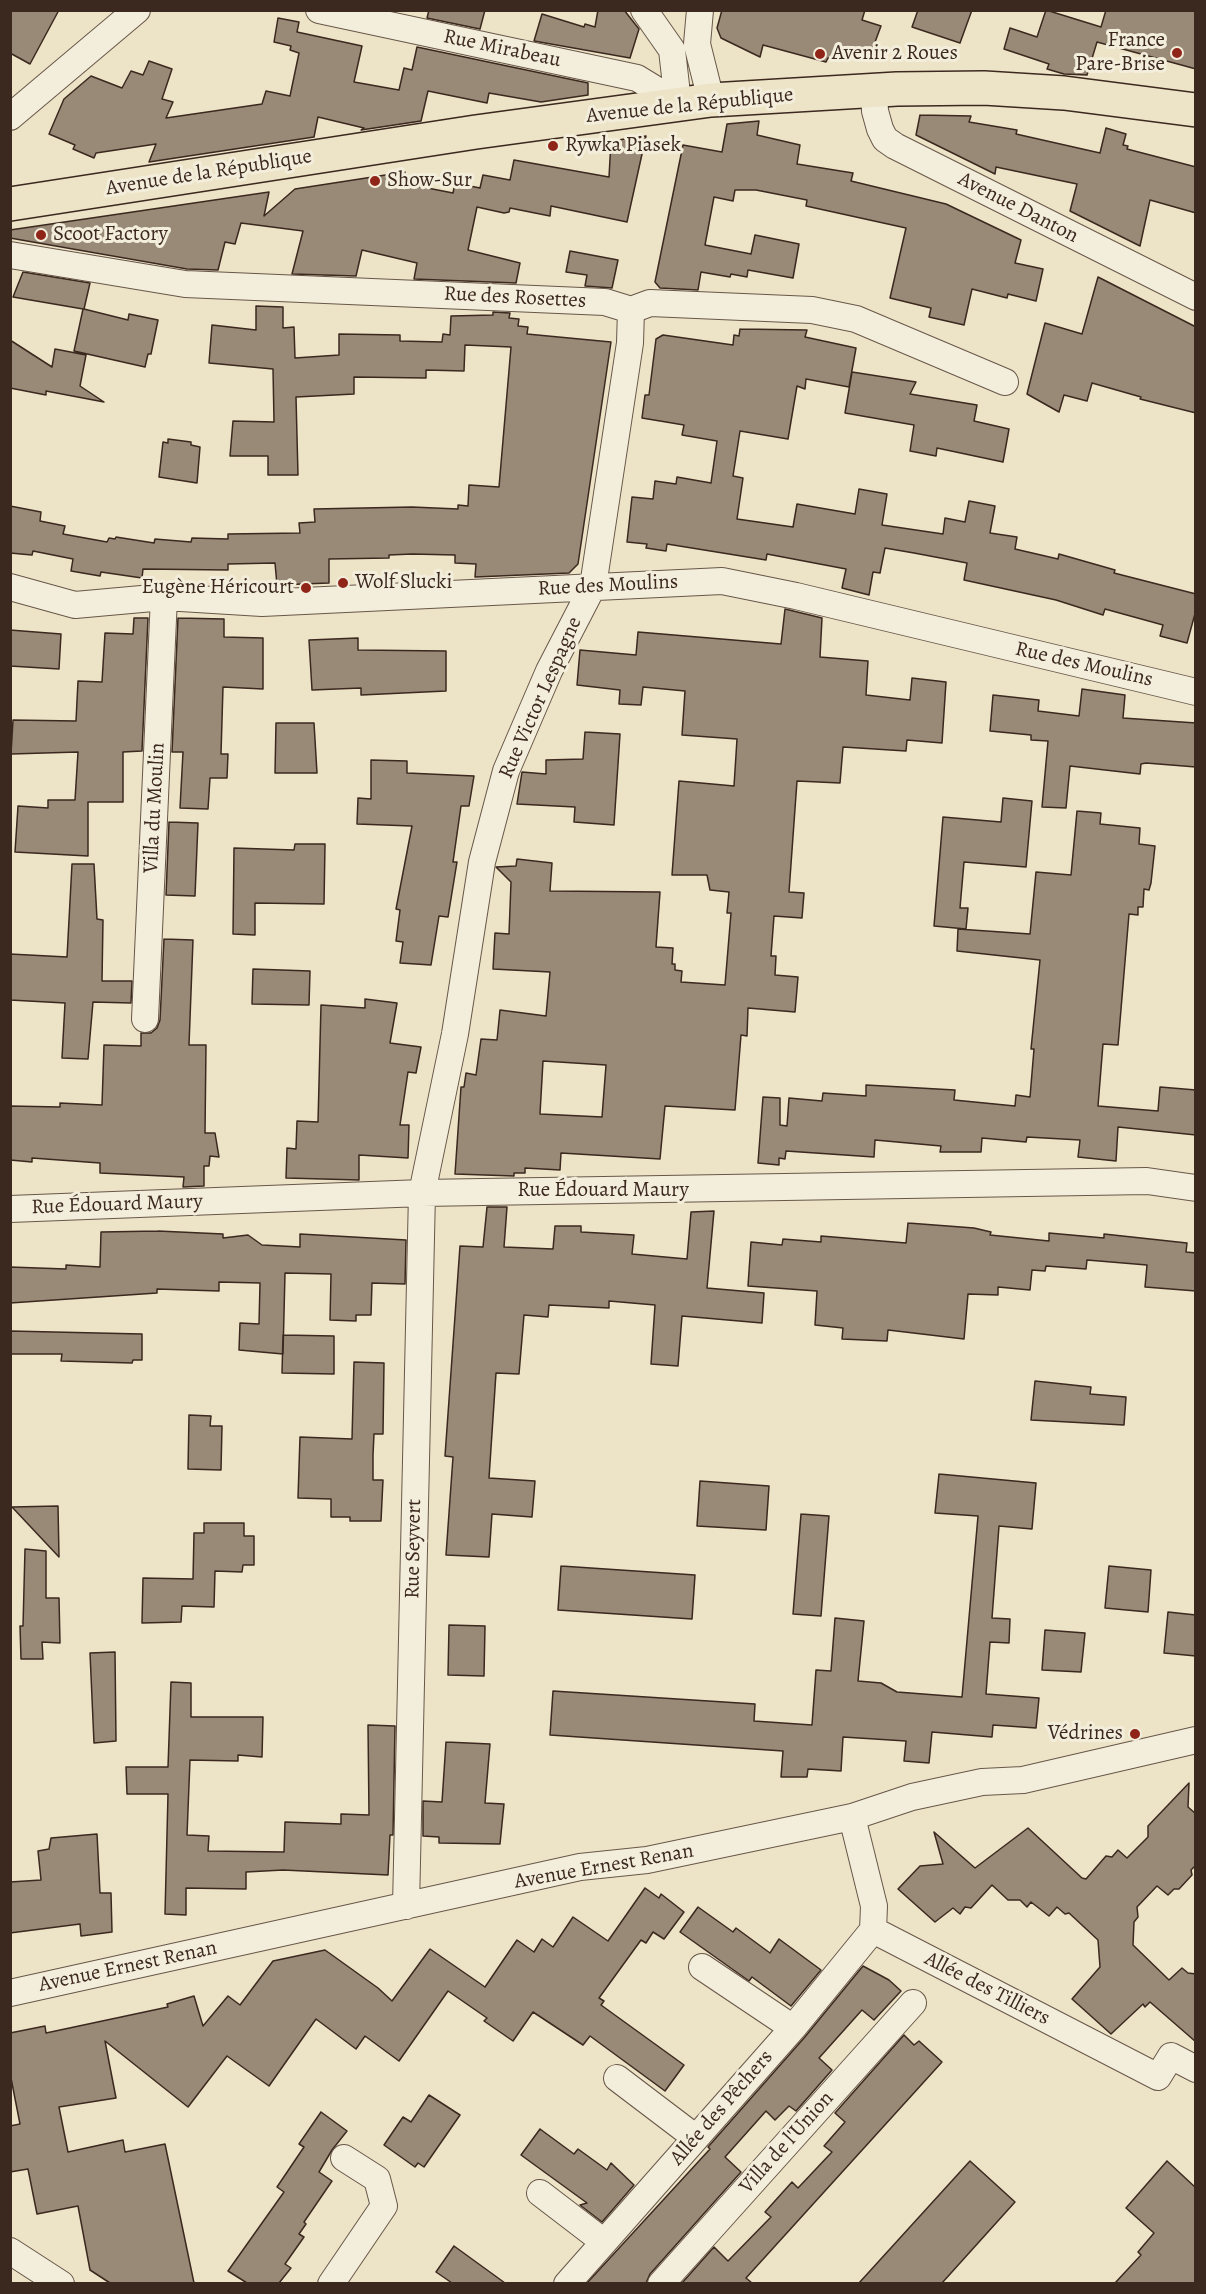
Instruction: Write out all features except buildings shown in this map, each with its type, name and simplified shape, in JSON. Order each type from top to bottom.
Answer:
[{"type":"main road","name":"Avenue de la République","points":[[10,204],[676,89],[707,86],[874,92],[996,88],[1064,93],[1196,110]]},
{"type":"street","points":[[10,117],[137,10]]},
{"type":"street","name":"Rue Mirabeau","points":[[319,10],[637,78],[676,89]]},
{"type":"street","points":[[644,10],[670,44],[676,89]]},
{"type":"street","points":[[700,10],[698,44],[707,86]]},
{"type":"street","name":"Avenue Danton","points":[[874,92],[874,111],[880,129],[885,139],[895,146],[1196,297]]},
{"type":"street","name":"Rue des Rosettes","points":[[10,255],[185,284],[605,302],[631,310],[650,303],[812,310],[856,318],[1005,382]]},
{"type":"street","name":"Rue Victor Lespagne","points":[[422,1193],[454,1034],[482,862],[506,771],[549,671],[593,586],[630,343],[631,310]]},
{"type":"street","name":"Rue des Moulins","points":[[10,587],[75,605],[164,597],[261,603],[722,581],[807,599],[1196,692]]},
{"type":"street","name":"Villa du Moulin","points":[[145,1019],[164,597]]},
{"type":"street","name":"Rue Édouard Maury","points":[[10,1209],[422,1193],[1147,1181],[1196,1188]]},
{"type":"street","name":"Rue Seyvert","points":[[406,1906],[422,1193]]},
{"type":"street","name":"Avenue Ernest Renan","points":[[10,1993],[580,1867],[647,1860],[852,1816],[912,1797],[982,1782],[1023,1780],[1196,1740]]},
{"type":"street","points":[[852,1816],[874,1906],[873,1930]]},
{"type":"street","name":"Allée des Pêchers","points":[[567,2283],[793,2028],[873,1930]]},
{"type":"street","name":"Allée des Tilliers","points":[[873,1930],[1158,2077],[1171,2056],[1196,2069]]},
{"type":"street","points":[[702,1967],[793,2028]]},
{"type":"street","name":"Villa de l'Union","points":[[661,2283],[914,2002]]},
{"type":"street","points":[[617,2078],[696,2138]]},
{"type":"street","points":[[331,2283],[384,2206],[377,2179],[344,2158]]},
{"type":"street","points":[[540,2193],[604,2242]]},
{"type":"street","points":[[10,2251],[61,2283]]},
{"type":"place","name":"France Pare-Brise","points":[[1177,53]]},
{"type":"place","name":"Avenir 2 Roues","points":[[820,54]]},
{"type":"place","name":"Rywka Piasek","points":[[553,146]]},
{"type":"place","name":"Show-Sur","points":[[375,181]]},
{"type":"place","name":"Scoot Factory","points":[[41,235]]},
{"type":"place","name":"Wolf Slucki","points":[[343,583]]},
{"type":"place","name":"Eugène Héricourt","points":[[306,588]]},
{"type":"place","name":"Védrines","points":[[1135,1734]]}]
